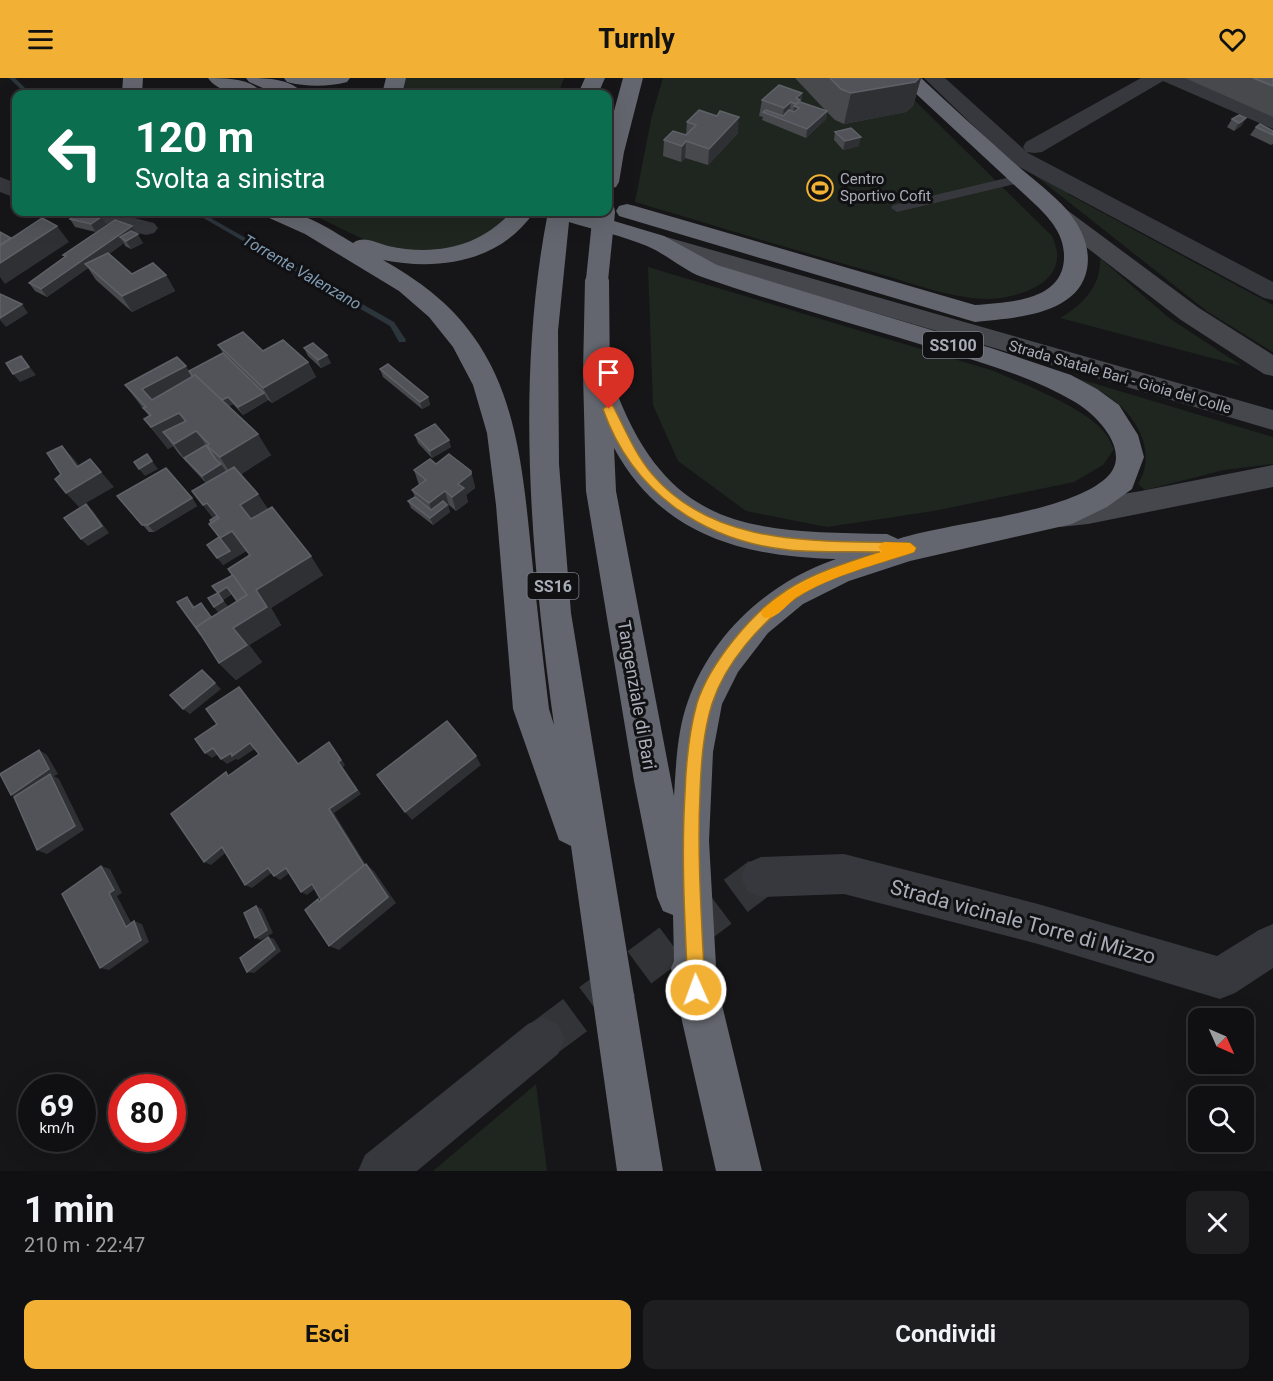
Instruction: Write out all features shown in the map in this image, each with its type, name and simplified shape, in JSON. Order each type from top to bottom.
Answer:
[{"type":"highway","points":[[218,78],[244,90]]},
{"type":"highway","points":[[256,78],[284,90]]},
{"type":"highway","points":[[294,78],[340,78]]},
{"type":"highway","points":[[909,78],[1059,215]]},
{"type":"highway","points":[[612,158],[613,152],[643,113],[642,82]]},
{"type":"highway","name":"SS100","points":[[612,206],[975,314],[1029,306],[1047,300],[1064,290],[1074,276],[1078,262],[1077,247],[1059,215]]},
{"type":"highway","points":[[284,216],[381,253],[411,258],[441,257],[468,251],[494,241],[518,219]]},
{"type":"highway","name":"Tangenziale di Bari","points":[[604,216],[597,280],[596,373],[601,491],[652,781],[696,990],[739,1171]]},
{"type":"highway","name":"SS100","points":[[558,221],[656,241],[708,271],[982,354],[1061,382],[1087,396],[1109,412],[1125,435],[1130,458],[1122,481],[1096,500],[1057,515]]},
{"type":"highway","name":"SS16","points":[[558,221],[545,331],[544,464],[555,613],[640,1171]]},
{"type":"highway","points":[[313,229],[408,285],[438,311],[464,342],[487,385],[501,433],[511,505],[531,709],[598,902]]},
{"type":"highway","points":[[596,373],[616,428],[648,477],[681,507],[713,525],[751,537],[788,544],[916,547]]},
{"type":"highway","points":[[696,990],[690,841],[694,752],[705,702],[726,661],[750,630],[792,594],[839,571],[916,547],[1057,515]]},
{"type":"main road","points":[[1059,215],[1122,261],[1181,310],[1234,346],[1273,367]]},
{"type":"main road","name":"Strada Statale Bari - Gioia del Colle","points":[[656,241],[1273,420]]},
{"type":"main road","name":"Strada Statale Bari - Gioia del Colle","points":[[975,314],[1273,400]]},
{"type":"main road","points":[[1057,515],[1107,511],[1221,485],[1273,476]]},
{"type":"street","points":[[934,78],[1020,158],[1273,292]]},
{"type":"street","points":[[957,78],[1034,147],[1273,271]]},
{"type":"street","points":[[1034,147],[1155,78]]},
{"type":"street","points":[[1171,78],[1273,123]]},
{"type":"street","points":[[101,216],[146,228]]},
{"type":"street","name":"Strada vicinale Torre di Mizzo","points":[[761,877],[844,873],[1038,924],[1220,978],[1273,944]]},
{"type":"street","points":[[381,1171],[543,1039]]},
{"type":"lane","points":[[897,208],[1019,179]]},
{"type":"shaded area","points":[[405,78],[564,78],[560,90],[404,90]]},
{"type":"shaded area","name":"Centro Sportivo Cofit","points":[[663,78],[892,78],[1052,236],[1057,252],[1056,265],[1051,275],[1043,282],[1022,293],[988,299],[961,296],[918,286],[635,202],[652,115]]},
{"type":"shaded area","points":[[1018,162],[1070,192],[1068,194],[1273,305],[1273,352],[1208,312]]},
{"type":"shaded area","points":[[315,216],[506,216],[483,236],[454,247],[438,250],[392,248],[359,237]]},
{"type":"shaded area","points":[[1100,258],[1169,318],[1242,366],[1060,318],[1089,294],[1098,277]]},
{"type":"shaded area","points":[[648,267],[994,371],[1084,415],[1105,433],[1114,449],[1103,465],[1074,482],[934,511],[827,527],[746,511],[678,461],[653,405]]},
{"type":"shaded area","points":[[1076,378],[1273,437],[1273,464],[1224,470],[1145,490],[1138,484],[1146,462],[1143,440],[1132,419],[1116,402]]},
{"type":"shaded area","points":[[536,1084],[547,1171],[433,1171]]},
{"type":"building","points":[[830,78],[919,78],[915,82],[851,93],[841,89]]},
{"type":"building","points":[[1253,78],[1273,78],[1273,86]]},
{"type":"building","points":[[779,85],[802,93],[796,98],[800,100],[795,104],[791,102],[784,108],[762,100]]},
{"type":"building","points":[[800,102],[827,111],[807,129],[763,112],[766,110],[783,116],[789,110],[794,112],[799,108],[794,106]]},
{"type":"building","points":[[699,110],[717,116],[720,111],[739,117],[709,149],[686,141],[682,146],[664,140],[673,131],[686,135],[696,125],[687,122]]},
{"type":"building","points":[[1239,115],[1246,118],[1239,123],[1232,119]]},
{"type":"building","points":[[1260,124],[1273,131],[1273,135],[1256,127]]},
{"type":"building","points":[[851,128],[861,137],[845,141],[835,132]]},
{"type":"building","points":[[73,216],[101,217],[91,224],[70,219]]},
{"type":"building","points":[[42,218],[57,226],[0,263],[0,246]]},
{"type":"building","points":[[115,220],[132,226],[41,289],[29,283],[66,256],[63,255]]},
{"type":"building","points":[[131,231],[138,234],[126,241],[120,237]]},
{"type":"building","points":[[0,232],[11,238],[0,245]]},
{"type":"building","points":[[108,253],[132,274],[153,263],[166,275],[122,296],[85,264]]},
{"type":"building","points":[[0,294],[22,304],[0,318]]},
{"type":"building","points":[[243,332],[263,351],[283,340],[308,362],[263,388],[218,345]]},
{"type":"building","points":[[313,343],[327,355],[318,360],[304,348]]},
{"type":"building","points":[[223,353],[264,393],[238,407],[228,397],[222,400],[195,375],[193,377],[189,371]]},
{"type":"building","points":[[21,356],[29,367],[13,374],[6,363]]},
{"type":"building","points":[[177,357],[186,366],[142,389],[152,400],[195,375],[258,434],[220,457],[207,446],[209,444],[196,431],[174,444],[163,432],[186,421],[179,413],[151,427],[144,419],[151,415],[125,385]]},
{"type":"building","points":[[388,364],[428,397],[420,402],[380,369]]},
{"type":"building","points":[[435,424],[449,440],[430,451],[415,435]]},
{"type":"building","points":[[206,445],[221,464],[202,476],[184,458]]},
{"type":"building","points":[[62,446],[77,467],[90,459],[101,472],[66,493],[55,479],[61,474],[47,453]]},
{"type":"building","points":[[147,454],[152,461],[139,469],[134,462]]},
{"type":"building","points":[[449,454],[471,471],[471,474],[458,484],[464,488],[452,497],[445,491],[429,503],[412,490],[426,480],[414,470],[430,459],[436,464]]},
{"type":"building","points":[[234,467],[258,494],[240,505],[251,519],[272,507],[311,556],[256,590],[267,607],[233,628],[247,645],[219,663],[196,627],[247,595],[228,569],[250,555],[232,531],[220,538],[209,524],[219,518],[207,503],[203,505],[192,491]]},
{"type":"building","points":[[166,468],[192,498],[148,525],[142,525],[117,496]]},
{"type":"building","points":[[415,497],[431,510],[443,501],[447,505],[430,518],[408,501]]},
{"type":"building","points":[[86,504],[102,526],[81,539],[64,518]]},
{"type":"building","points":[[217,516],[219,518],[211,523],[210,520]]},
{"type":"building","points":[[219,537],[230,551],[217,558],[207,545]]},
{"type":"building","points":[[233,575],[247,595],[237,601],[227,587],[218,593],[212,586]]},
{"type":"building","points":[[218,593],[223,601],[214,607],[208,598]]},
{"type":"building","points":[[187,597],[193,608],[201,603],[211,617],[196,627],[201,635],[177,602]]},
{"type":"building","points":[[202,670],[215,683],[183,709],[170,695]]},
{"type":"building","points":[[239,687],[298,764],[329,742],[341,760],[338,762],[357,790],[329,809],[364,865],[321,900],[312,884],[301,892],[286,868],[274,876],[268,868],[245,885],[222,847],[204,862],[171,814],[226,772],[228,776],[259,754],[250,743],[232,756],[231,753],[221,759],[213,748],[205,753],[195,739],[217,724],[206,709]]},
{"type":"building","points":[[447,721],[476,756],[405,812],[377,775]]},
{"type":"building","points":[[39,750],[49,769],[11,795],[0,774]]},
{"type":"building","points":[[50,774],[75,826],[37,850],[14,797]]},
{"type":"building","points":[[366,864],[388,897],[329,946],[305,910],[318,899],[319,902]]},
{"type":"building","points":[[101,866],[114,890],[109,893],[126,927],[134,921],[141,940],[100,968],[62,894]]},
{"type":"building","points":[[256,906],[267,930],[255,938],[244,913]]},
{"type":"building","points":[[268,937],[275,949],[247,972],[240,958]]},
{"type":"waterway","name":"Torrente Valenzano","points":[[12,78],[25,90]]},
{"type":"waterway","name":"Torrente Valenzano","points":[[203,216],[392,324],[402,340]]},
{"type":"tunnel","points":[[543,1039],[761,877]]},
{"type":"slow traffic","points":[[768,613],[792,594],[839,571],[910,548],[884,547]]},
{"type":"place","name":"Centro Sportivo Cofit","points":[[820,188]]},
{"type":"route","points":[[609,409],[616,428],[648,477],[681,507],[713,525],[751,537],[788,544],[910,548],[839,571],[792,594],[756,623],[726,661],[705,702],[694,752],[690,841],[696,990]]}]
